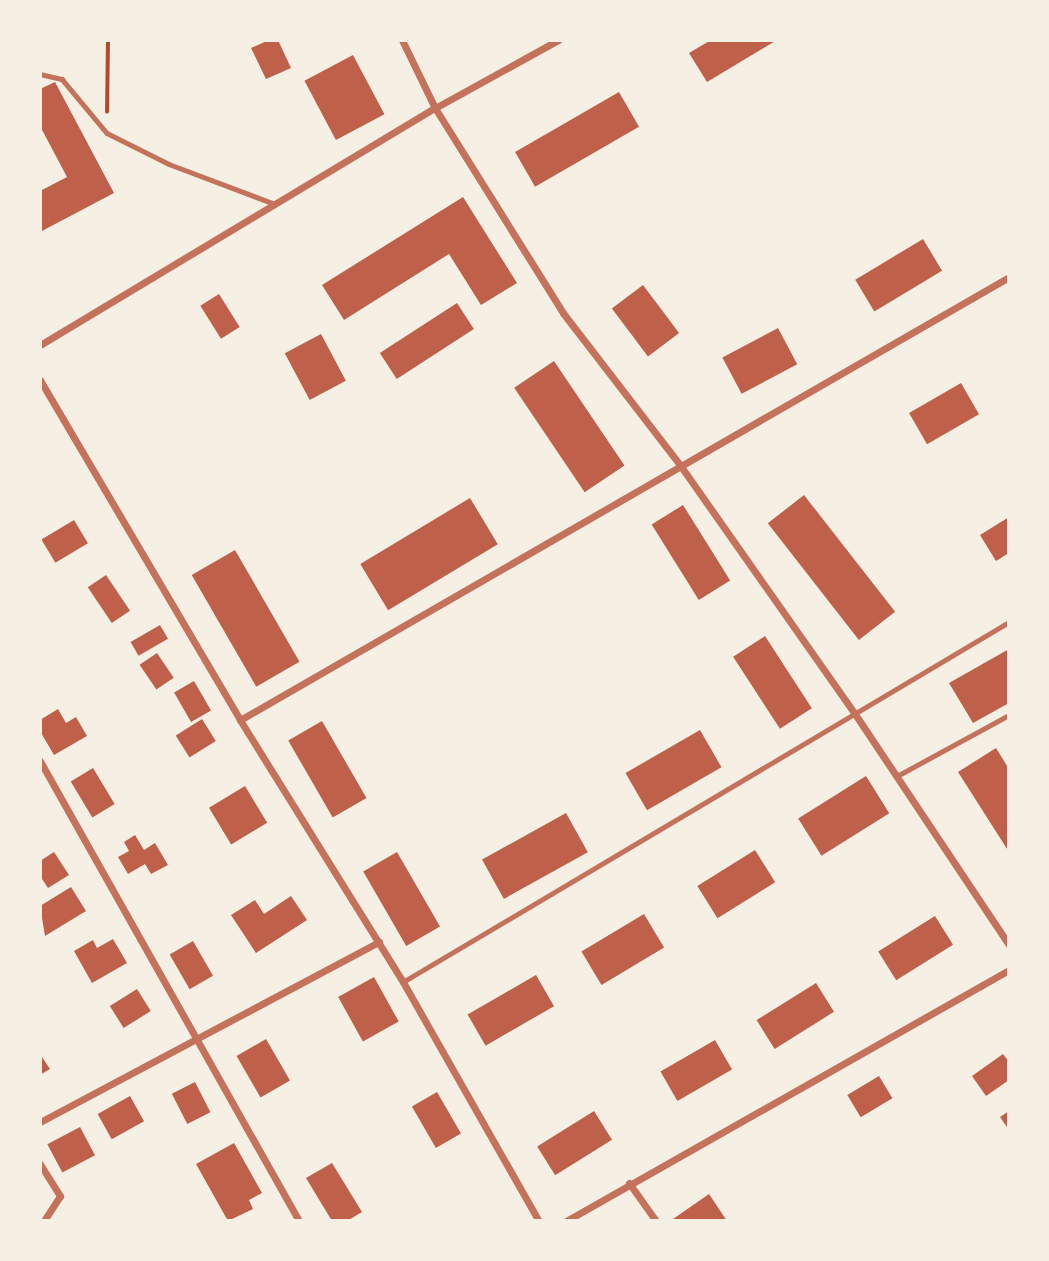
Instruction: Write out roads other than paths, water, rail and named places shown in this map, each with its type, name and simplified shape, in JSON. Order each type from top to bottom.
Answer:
[{"type":"street","points":[[402,40],[435,108],[563,313],[680,465],[855,714],[1009,945]]},
{"type":"street","points":[[40,345],[435,108],[558,40]]},
{"type":"street","points":[[240,720],[1009,277]]},
{"type":"street","points":[[40,380],[240,720],[404,982],[539,1221]]},
{"type":"street","points":[[40,761],[198,1037],[299,1221]]},
{"type":"street","points":[[40,1122],[379,942]]},
{"type":"street","points":[[566,1221],[1009,970]]},
{"type":"street","points":[[40,1164],[60,1196],[44,1221]]},
{"type":"street","points":[[629,1183],[656,1221]]},
{"type":"lane","points":[[40,74],[62,79],[107,133],[169,164],[276,204]]},
{"type":"lane","points":[[404,982],[1009,622]]},
{"type":"lane","points":[[897,777],[1009,715]]}]
